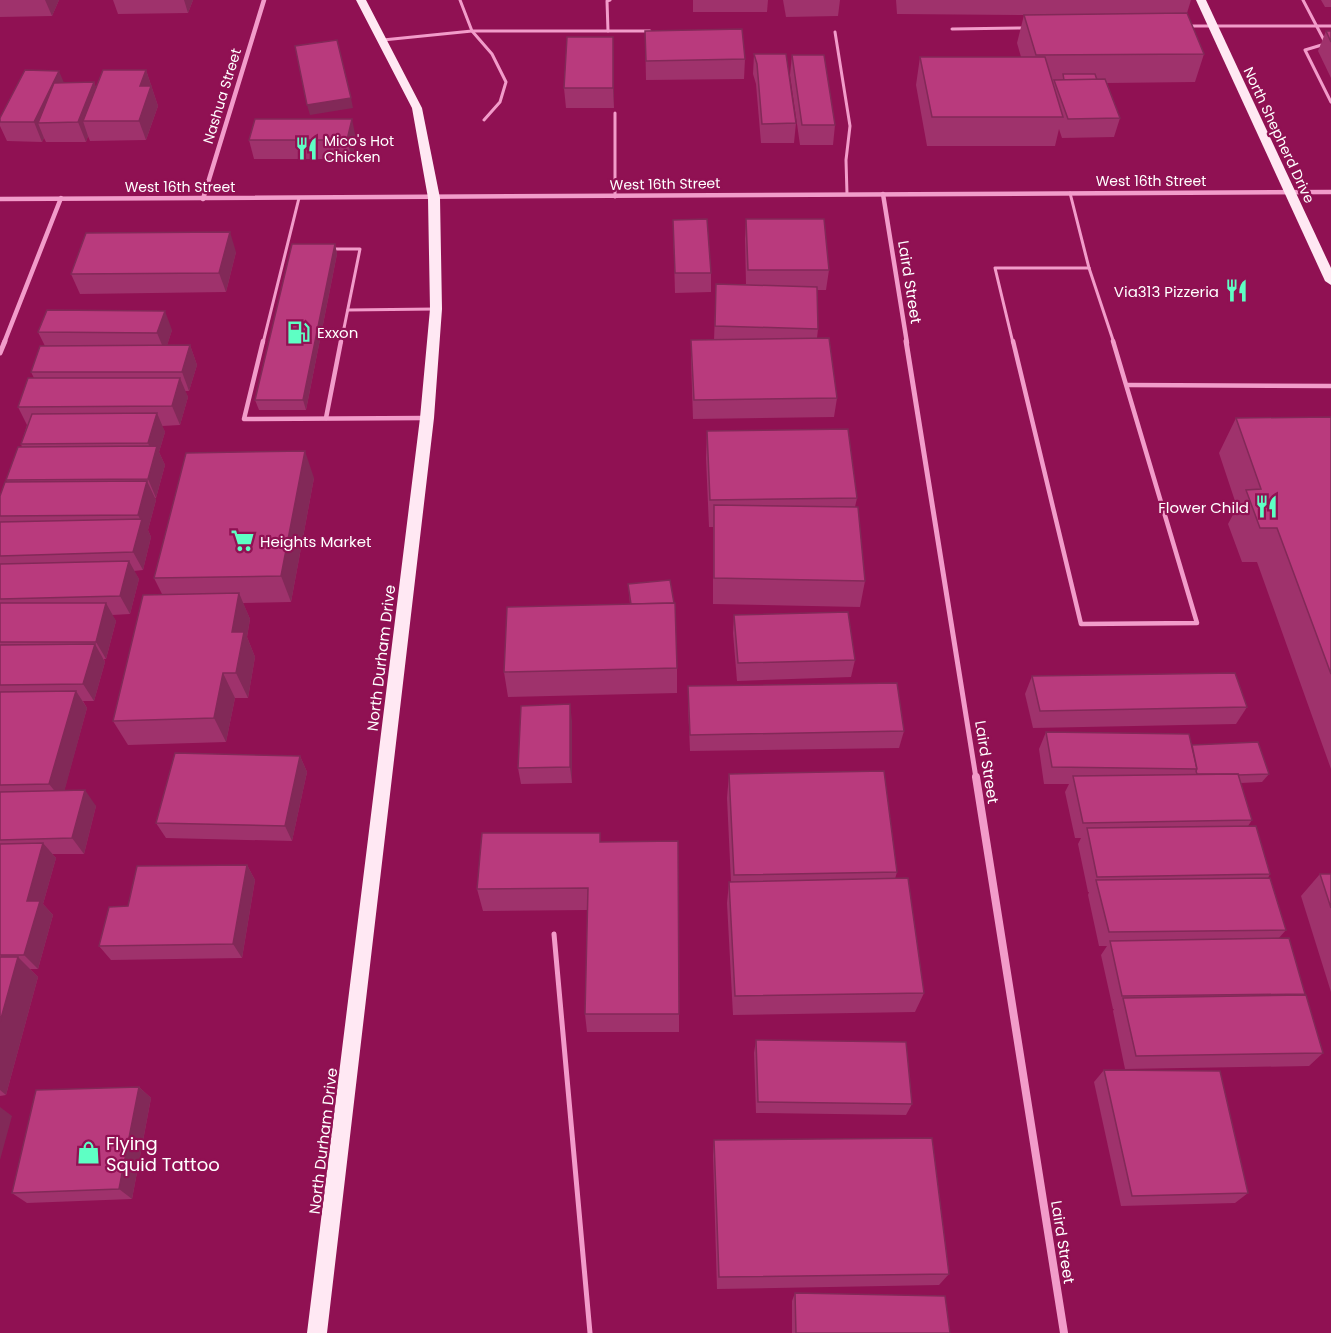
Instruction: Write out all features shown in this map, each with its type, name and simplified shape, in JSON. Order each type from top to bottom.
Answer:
[{"type":"main road","name":"North Durham Drive","points":[[317,1333],[427,418],[436,309],[434,198],[417,108],[361,0]]},
{"type":"main road","name":"North Shepherd Drive","points":[[1200,0],[1331,281]]},
{"type":"street","name":"Nashua Street","points":[[203,199],[264,0]]},
{"type":"street","name":"West 16th Street","points":[[0,199],[1331,192]]},
{"type":"street","name":"Laird Street","points":[[883,194],[1064,1333]]},
{"type":"street","points":[[0,352],[61,198]]},
{"type":"lane","points":[[460,0],[472,31],[492,54],[506,82],[500,102],[484,120]]},
{"type":"lane","points":[[608,31],[607,1],[610,0]]},
{"type":"lane","points":[[1303,0],[1326,44]]},
{"type":"lane","points":[[1182,26],[1331,26]]},
{"type":"lane","points":[[952,28],[1034,28]]},
{"type":"lane","points":[[382,40],[472,31],[653,31]]},
{"type":"lane","points":[[836,32],[850,126],[846,160],[847,194]]},
{"type":"lane","points":[[1331,46],[1326,44],[1305,50],[1331,102]]},
{"type":"lane","points":[[615,113],[615,196]]},
{"type":"lane","points":[[1070,193],[1089,268],[1128,385],[1197,623],[1081,624],[995,268],[1089,268]]},
{"type":"lane","points":[[298,198],[244,419],[427,418]]},
{"type":"lane","points":[[326,418],[360,249],[328,249]]},
{"type":"lane","points":[[286,250],[297,250]]},
{"type":"lane","points":[[348,310],[436,309]]},
{"type":"lane","points":[[1128,385],[1331,386]]},
{"type":"lane","points":[[554,934],[590,1333]]},
{"type":"building","points":[[1187,13],[1204,54],[1036,55],[1024,15]]},
{"type":"building","points":[[742,29],[745,59],[646,61],[645,31]]},
{"type":"building","points":[[1326,31],[1331,31],[1331,42]]},
{"type":"building","points":[[567,37],[613,37],[613,88],[564,88]]},
{"type":"building","points":[[337,40],[351,98],[307,105],[295,46]]},
{"type":"building","points":[[754,54],[786,54],[796,123],[762,124],[757,64]]},
{"type":"building","points":[[792,55],[824,55],[835,125],[802,125]]},
{"type":"building","points":[[920,57],[1045,57],[1063,117],[932,117]]},
{"type":"building","points":[[25,70],[59,71],[34,122],[0,122],[0,118]]},
{"type":"building","points":[[103,70],[146,70],[140,86],[151,86],[139,121],[83,121]]},
{"type":"building","points":[[1063,74],[1095,74],[1097,80],[1064,80]]},
{"type":"building","points":[[1105,79],[1120,118],[1068,119],[1054,80]]},
{"type":"building","points":[[94,82],[78,122],[38,123],[54,83]]},
{"type":"building","points":[[255,119],[352,119],[347,140],[249,140]]},
{"type":"building","points":[[707,219],[711,273],[675,273],[673,220]]},
{"type":"building","points":[[746,219],[824,219],[829,270],[748,270]]},
{"type":"building","points":[[230,232],[219,273],[71,274],[86,233]]},
{"type":"building","name":"Exxon","points":[[292,244],[335,244],[303,400],[255,400]]},
{"type":"building","points":[[716,284],[817,287],[818,329],[715,326]]},
{"type":"building","points":[[47,310],[165,311],[157,333],[38,332]]},
{"type":"building","points":[[829,338],[837,398],[694,400],[691,340]]},
{"type":"building","points":[[190,345],[182,372],[31,372],[40,346]]},
{"type":"building","points":[[28,378],[180,378],[172,406],[18,407]]},
{"type":"building","points":[[157,413],[148,443],[21,444],[32,414]]},
{"type":"building","points":[[1331,417],[1331,674],[1277,528],[1260,528],[1246,490],[1261,489],[1236,418]]},
{"type":"building","points":[[848,429],[857,498],[710,500],[707,431]]},
{"type":"building","points":[[157,446],[148,479],[6,480],[18,447]]},
{"type":"building","name":"Heights Market","points":[[305,451],[281,576],[154,578],[186,453]]},
{"type":"building","points":[[147,481],[138,515],[0,516],[0,496],[5,482]]},
{"type":"building","points":[[714,505],[858,507],[865,581],[714,578]]},
{"type":"building","points":[[142,519],[133,552],[0,556],[0,522]]},
{"type":"building","points":[[129,561],[120,596],[0,599],[0,564]]},
{"type":"building","points":[[670,580],[674,603],[631,604],[628,584]]},
{"type":"building","points":[[239,593],[232,632],[244,632],[236,673],[223,673],[214,718],[113,721],[143,595]]},
{"type":"building","points":[[0,603],[106,603],[96,642],[0,642]]},
{"type":"building","points":[[675,603],[677,668],[504,672],[507,607]]},
{"type":"building","points":[[848,612],[855,660],[738,663],[734,615]]},
{"type":"building","points":[[95,644],[83,684],[0,685],[0,645]]},
{"type":"building","points":[[1235,673],[1247,707],[1040,711],[1032,676]]},
{"type":"building","points":[[897,683],[904,731],[690,735],[688,686]]},
{"type":"building","points":[[76,691],[49,784],[0,785],[0,692]]},
{"type":"building","points":[[570,704],[570,767],[518,768],[521,706]]},
{"type":"building","points":[[1046,732],[1189,734],[1197,769],[1052,767]]},
{"type":"building","points":[[1258,742],[1269,774],[1197,774],[1192,745]]},
{"type":"building","points":[[175,753],[300,756],[285,826],[156,823]]},
{"type":"building","points":[[884,771],[897,872],[734,875],[729,774]]},
{"type":"building","points":[[1238,774],[1252,820],[1083,823],[1073,776]]},
{"type":"building","points":[[85,790],[72,838],[0,840],[0,792]]},
{"type":"building","points":[[1256,826],[1270,874],[1097,877],[1087,828]]},
{"type":"building","points":[[482,833],[600,833],[600,842],[678,841],[679,1014],[585,1014],[588,888],[477,889]]},
{"type":"building","points":[[43,843],[27,901],[40,901],[24,955],[0,955],[0,844]]},
{"type":"building","points":[[247,865],[233,944],[99,946],[109,907],[128,906],[137,866]]},
{"type":"building","points":[[1320,874],[1331,874],[1331,908]]},
{"type":"building","points":[[908,878],[924,993],[735,996],[729,882]]},
{"type":"building","points":[[1270,878],[1286,930],[1109,932],[1096,880]]},
{"type":"building","points":[[1289,938],[1305,994],[1122,996],[1110,941]]},
{"type":"building","points":[[0,957],[18,957],[0,1022]]},
{"type":"building","points":[[1306,995],[1323,1053],[1136,1056],[1123,998]]},
{"type":"building","points":[[756,1040],[906,1042],[912,1104],[758,1102]]},
{"type":"building","points":[[1104,1070],[1220,1071],[1248,1193],[1132,1196]]},
{"type":"building","points":[[139,1087],[119,1189],[12,1193],[36,1090]]},
{"type":"building","points":[[932,1138],[949,1274],[719,1277],[714,1140]]},
{"type":"building","points":[[795,1293],[945,1296],[950,1333],[796,1333]]},
{"type":"place","name":"Mico's Hot Chicken","points":[[306,149]]},
{"type":"place","name":"Via313 Pizzeria","points":[[1237,291]]},
{"type":"place","name":"Exxon","points":[[299,332]]},
{"type":"place","name":"Flower Child","points":[[1267,507]]},
{"type":"place","name":"Heights Market","points":[[242,541]]},
{"type":"place","name":"Flying Squid Tattoo","points":[[88,1153]]}]
